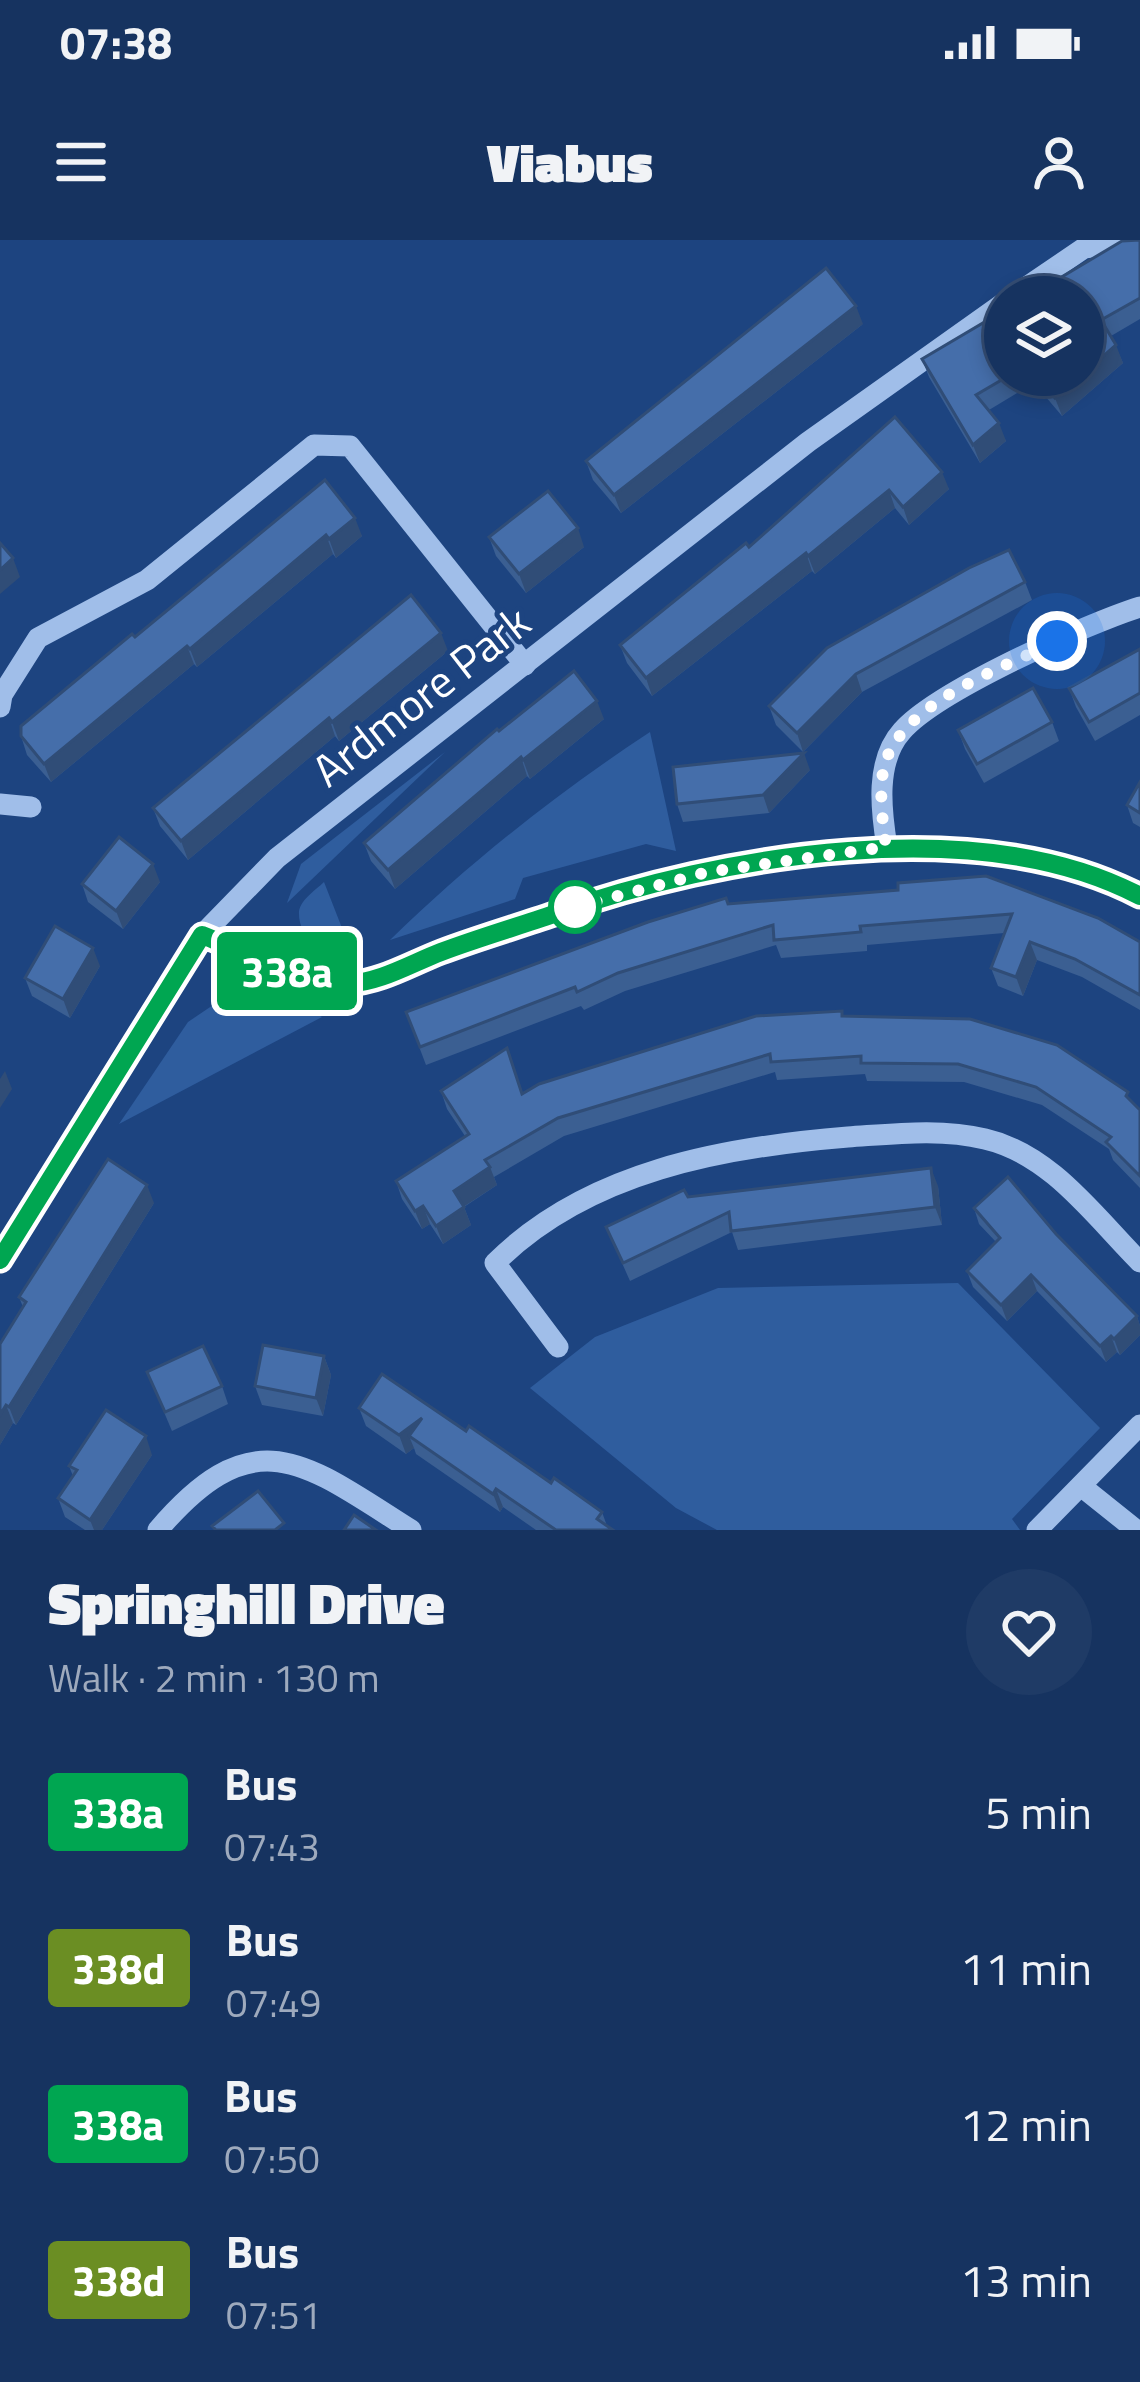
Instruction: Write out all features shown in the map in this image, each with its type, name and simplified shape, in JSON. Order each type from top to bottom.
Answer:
[{"type":"street","points":[[1043,276],[1084,248],[1140,241]]},
{"type":"street","name":"Ardmore Park","points":[[0,1261],[202,935],[277,858],[808,442],[984,317]]},
{"type":"street","points":[[0,707],[2,695],[38,638],[147,580],[314,445],[350,446],[524,664]]},
{"type":"street","points":[[886,847],[883,770],[899,733],[932,705],[1099,620],[1140,607]]},
{"type":"street","points":[[0,804],[31,807]]},
{"type":"street","points":[[202,935],[325,984],[372,982],[441,952],[565,910],[708,872],[886,847],[972,849],[1018,856],[1081,871],[1140,896]]},
{"type":"street","points":[[558,1347],[495,1263],[522,1236],[582,1201],[662,1167],[758,1144],[912,1132],[987,1139],[1049,1169],[1140,1262]]},
{"type":"street","points":[[1037,1530],[1140,1425]]},
{"type":"street","points":[[158,1530],[204,1484],[263,1458],[297,1463],[411,1530]]},
{"type":"street","points":[[1081,1486],[1136,1530]]},
{"type":"shaded area","points":[[650,732],[676,851],[646,844],[523,878],[515,899],[390,940],[515,830]]},
{"type":"shaded area","points":[[445,752],[287,903],[301,864]]},
{"type":"shaded area","points":[[324,882],[351,951],[334,952],[317,945],[300,924],[301,905]]},
{"type":"shaded area","points":[[275,994],[322,1017],[119,1124],[188,1022],[222,999]]},
{"type":"shaded area","points":[[958,1283],[1100,1428],[1012,1519],[1020,1530],[717,1530],[676,1508],[530,1388],[595,1337],[718,1288]]},
{"type":"building","points":[[1140,240],[1140,298],[1104,318],[1104,276],[1063,276],[1122,241]]},
{"type":"building","points":[[826,268],[856,306],[614,495],[586,461]]},
{"type":"building","points":[[984,322],[984,390],[976,395],[999,423],[973,445],[922,359]]},
{"type":"building","points":[[1104,325],[1116,345],[1104,356]]},
{"type":"building","points":[[895,417],[942,472],[903,507],[889,490],[646,678],[620,645],[746,543],[749,547]]},
{"type":"building","points":[[325,480],[355,518],[329,539],[326,535],[44,764],[21,736],[21,726]]},
{"type":"building","points":[[548,491],[578,528],[519,574],[489,537]]},
{"type":"building","points":[[0,543],[13,558],[0,570]]},
{"type":"building","points":[[1009,550],[1025,582],[856,674],[797,733],[769,706],[827,648]]},
{"type":"building","points":[[411,595],[441,633],[181,841],[153,808]]},
{"type":"building","points":[[1140,649],[1140,693],[1089,722],[1069,688]]},
{"type":"building","points":[[574,671],[597,701],[523,760],[521,757],[388,870],[364,843],[497,729]]},
{"type":"building","points":[[1033,688],[1052,722],[977,764],[958,730]]},
{"type":"building","points":[[804,753],[763,795],[677,804],[673,767]]},
{"type":"building","points":[[1140,782],[1140,813],[1127,805]]},
{"type":"building","points":[[119,837],[153,864],[116,911],[82,884]]},
{"type":"building","points":[[986,876],[1098,918],[1140,942],[1140,995],[1075,959],[1030,942],[1016,977],[991,968],[1012,914],[860,926],[861,932],[774,940],[773,925],[618,973],[577,992],[575,987],[420,1047],[406,1012],[726,898],[728,904],[898,890],[898,883]]},
{"type":"building","points":[[55,926],[93,948],[63,999],[25,978]]},
{"type":"building","points":[[842,1011],[842,1016],[970,1019],[1057,1045],[1128,1092],[1126,1096],[1140,1110],[1140,1176],[1106,1142],[1111,1137],[1036,1087],[958,1064],[861,1063],[861,1056],[771,1062],[770,1054],[558,1118],[485,1160],[490,1167],[454,1191],[464,1207],[436,1226],[423,1206],[415,1211],[396,1181],[469,1134],[441,1091],[507,1048],[522,1094],[539,1084],[756,1016]]},
{"type":"building","points":[[108,1159],[147,1185],[0,1415],[0,1344],[26,1302],[19,1297]]},
{"type":"building","points":[[931,1168],[935,1207],[731,1231],[729,1212],[623,1263],[606,1227],[684,1190],[688,1197]]},
{"type":"building","points":[[1008,1177],[1137,1316],[1114,1339],[1111,1336],[1100,1346],[1031,1275],[1001,1305],[967,1271],[1000,1238],[974,1208]]},
{"type":"building","points":[[263,1345],[324,1356],[316,1398],[255,1386]]},
{"type":"building","points":[[203,1346],[222,1386],[165,1412],[147,1372]]},
{"type":"building","points":[[382,1374],[551,1483],[554,1478],[602,1512],[597,1519],[613,1530],[556,1530],[496,1489],[493,1494],[409,1436],[422,1418],[399,1435],[359,1408]]},
{"type":"building","points":[[106,1410],[146,1436],[90,1520],[58,1498],[77,1470],[69,1466]]},
{"type":"building","points":[[258,1491],[284,1523],[275,1530],[216,1530],[212,1526]]},
{"type":"building","points":[[354,1515],[376,1530],[344,1530]]},
{"type":"bus line","name":"338a","points":[[0,1260],[202,935],[325,984],[372,982],[441,952],[565,910],[708,872],[886,847],[972,849],[1018,856],[1081,871],[1140,896]]},
{"type":"route","points":[[575,907],[565,910],[708,872],[886,847],[883,770],[899,733],[932,705],[1057,641]]}]
